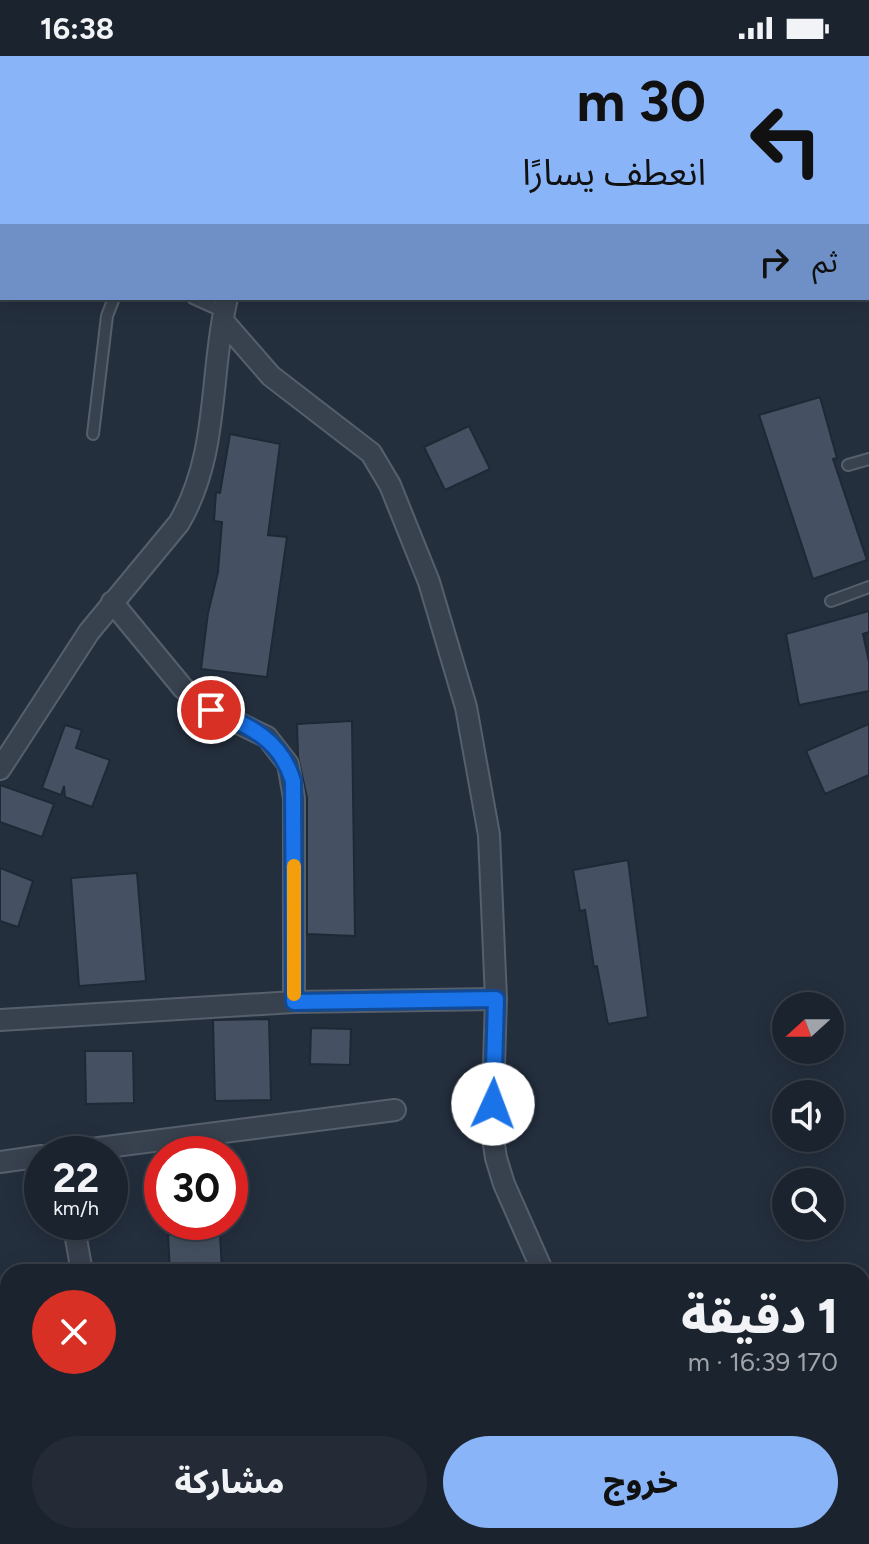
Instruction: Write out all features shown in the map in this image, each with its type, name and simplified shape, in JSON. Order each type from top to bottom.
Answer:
[{"type":"street","points":[[0,769],[61,671],[112,602],[179,523],[199,484],[209,440],[225,310]]},
{"type":"street","points":[[225,310],[280,384],[358,440],[382,468],[433,595],[469,720],[489,835],[496,999],[492,1131],[496,1158],[504,1184],[539,1264]]},
{"type":"street","points":[[112,602],[196,700],[267,737],[288,764],[294,798],[294,1002]]},
{"type":"street","points":[[0,1020],[294,1002],[496,999]]},
{"type":"street","points":[[128,1144],[395,1110]]},
{"type":"street","points":[[0,1162],[24,1158]]},
{"type":"street","points":[[76,1240],[81,1264]]},
{"type":"lane","points":[[93,434],[107,316],[113,300]]},
{"type":"lane","points":[[198,300],[225,310]]},
{"type":"lane","points":[[848,465],[869,459]]},
{"type":"lane","points":[[831,601],[869,587]]},
{"type":"building","points":[[820,397],[837,458],[833,459],[867,560],[813,579],[759,415]]},
{"type":"building","points":[[469,426],[490,469],[445,490],[424,447]]},
{"type":"building","points":[[230,434],[280,444],[268,535],[287,537],[267,677],[201,669],[208,613],[218,572],[222,522],[214,521],[216,492],[220,493]]},
{"type":"building","points":[[869,611],[869,632],[863,634],[869,662],[869,691],[799,705],[786,634]]},
{"type":"building","points":[[352,721],[355,936],[307,934],[307,798],[298,756],[297,724]]},
{"type":"building","points":[[869,724],[869,775],[825,794],[806,751]]},
{"type":"building","points":[[65,725],[82,730],[76,748],[110,760],[92,807],[65,797],[64,786],[61,795],[42,788]]},
{"type":"building","points":[[0,785],[54,804],[42,837],[0,822]]},
{"type":"building","points":[[628,860],[648,1017],[608,1024],[597,966],[594,967],[585,910],[580,911],[573,870]]},
{"type":"building","points":[[0,868],[33,881],[18,927],[0,921]]},
{"type":"building","points":[[137,873],[146,981],[79,986],[71,878]]},
{"type":"building","points":[[269,1019],[271,1100],[215,1101],[213,1020]]},
{"type":"building","points":[[311,1028],[351,1029],[350,1065],[310,1064]]},
{"type":"building","points":[[85,1051],[133,1051],[134,1103],[86,1104]]},
{"type":"building","points":[[168,1240],[220,1240],[222,1264],[170,1264]]},
{"type":"slow traffic","points":[[294,866],[294,994]]},
{"type":"route","points":[[211,710],[267,737],[288,764],[293,781],[294,1002],[496,999],[493,1104]]}]
